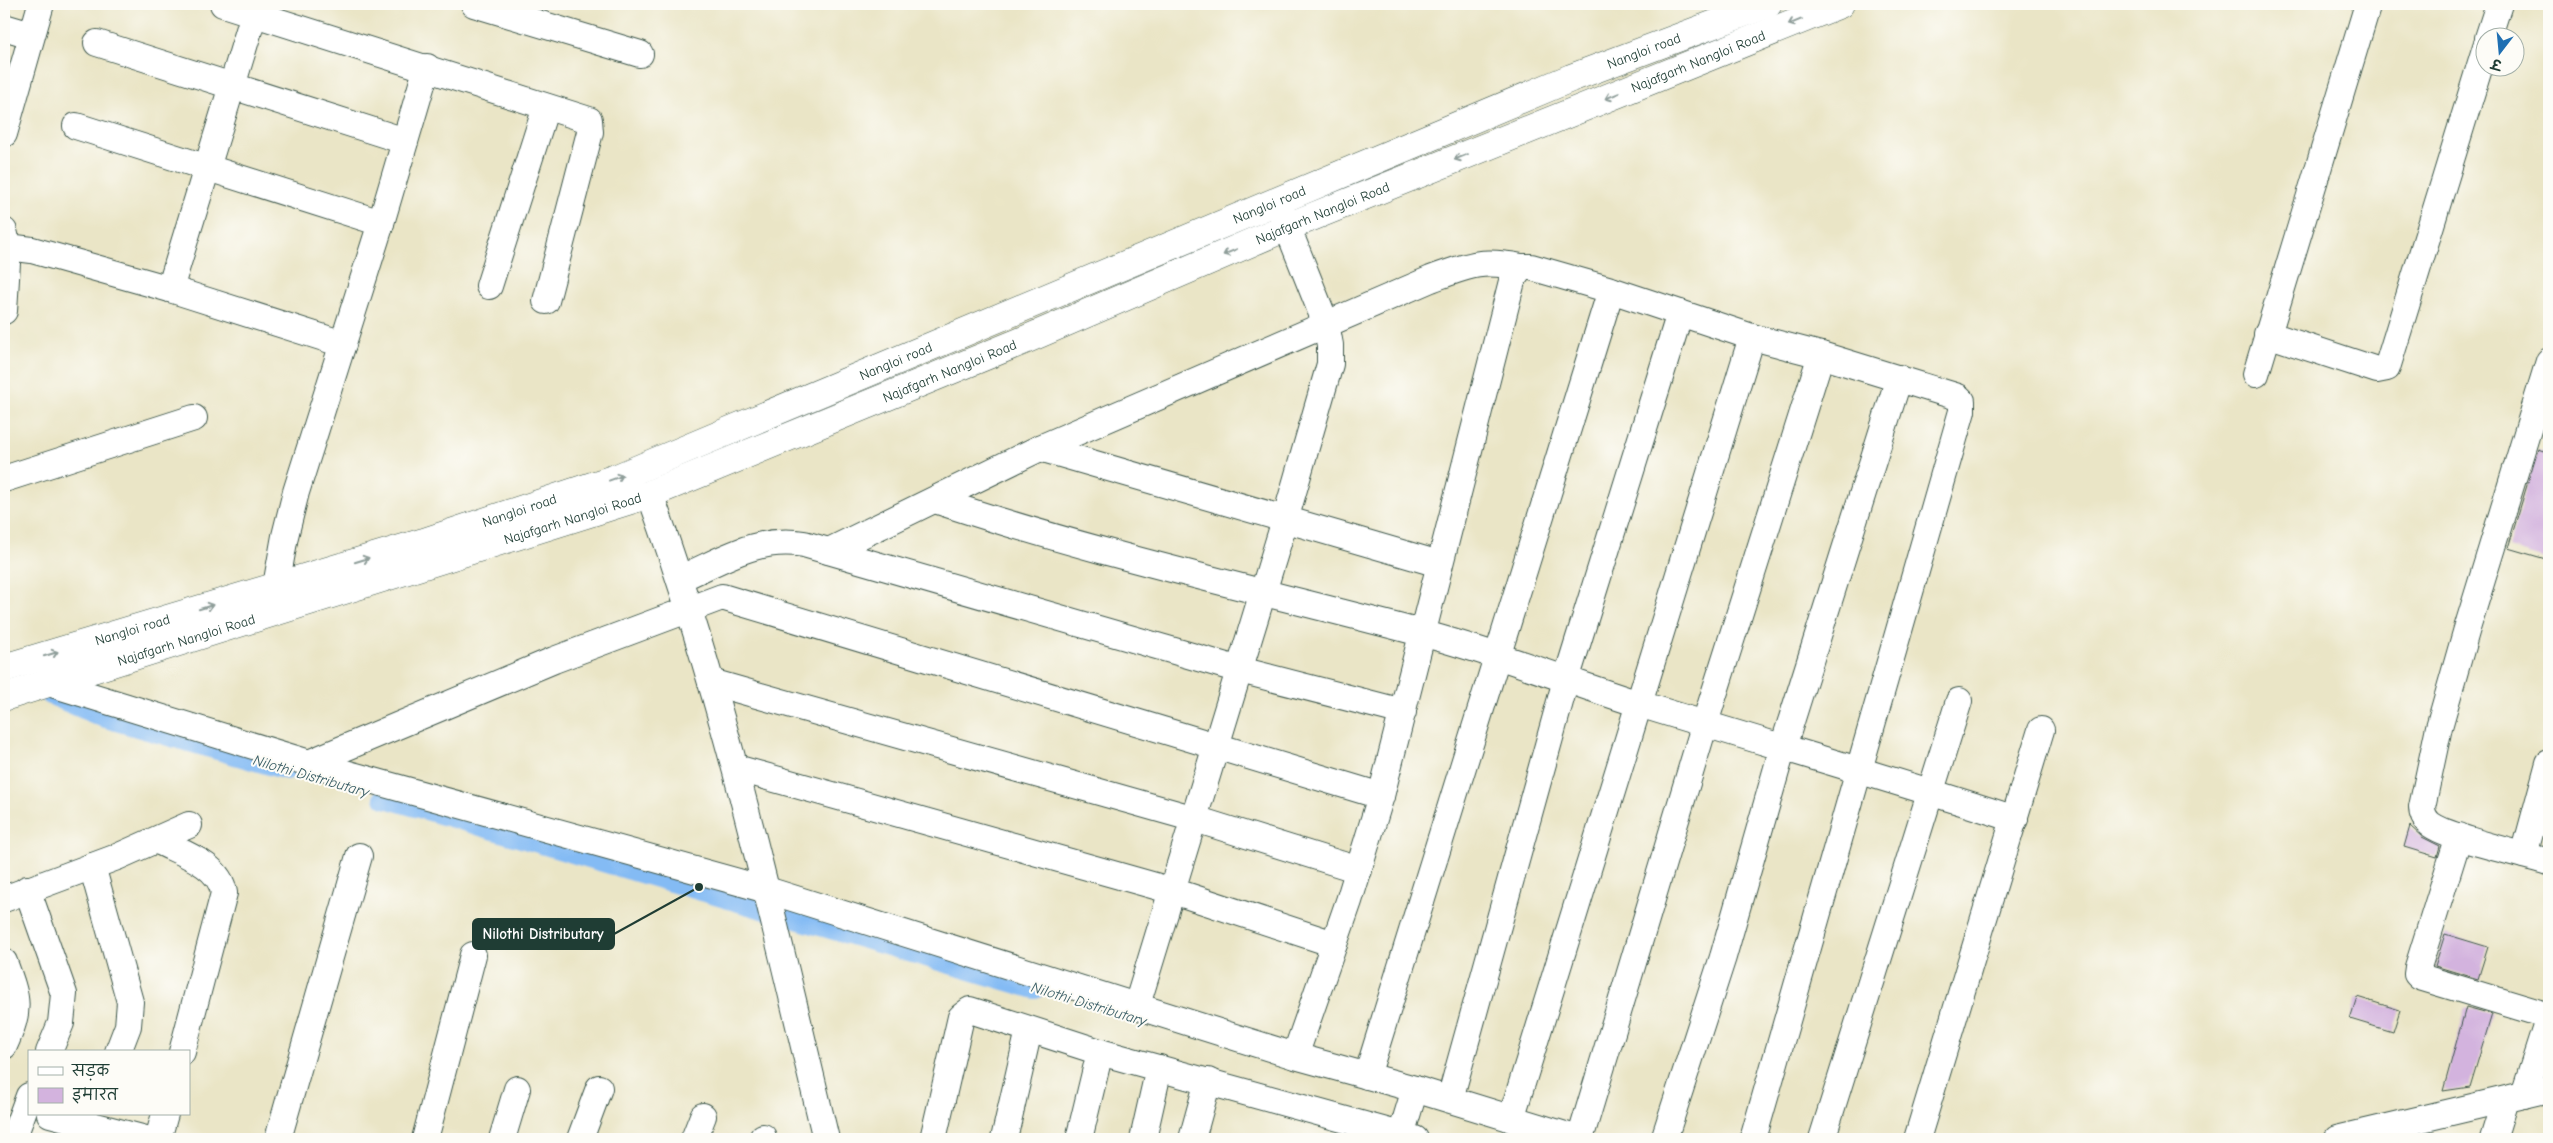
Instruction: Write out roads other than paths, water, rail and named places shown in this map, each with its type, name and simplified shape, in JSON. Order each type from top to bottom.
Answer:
[{"type":"main road","name":"Nangloi road","points":[[7,664],[424,542],[591,499],[619,477],[1277,200],[1722,13],[1768,4]]},
{"type":"main road","name":"Najafgarh Nangloi Road","points":[[43,685],[591,499],[650,494],[1027,339],[1287,228],[1840,4]]},
{"type":"main road","points":[[4,697],[43,685]]},
{"type":"street","points":[[4,134],[8,104],[41,4]]},
{"type":"street","points":[[223,4],[256,9],[546,107],[586,118],[591,127],[546,301]]},
{"type":"street","points":[[474,4],[640,54]]},
{"type":"street","points":[[2256,374],[2368,4]]},
{"type":"street","points":[[2491,28],[2499,4]]},
{"type":"street","points":[[170,289],[256,9]]},
{"type":"street","points":[[4,27],[31,35]]},
{"type":"street","points":[[97,43],[405,141]]},
{"type":"street","points":[[276,586],[285,536],[296,492],[381,222],[427,67]]},
{"type":"street","points":[[2267,334],[2377,370],[2387,368],[2476,78]]},
{"type":"street","points":[[489,286],[546,107]]},
{"type":"street","points":[[76,126],[207,169],[381,222]]},
{"type":"street","points":[[1137,1005],[1240,670],[1330,364],[1330,346],[1326,324],[1277,200]]},
{"type":"street","points":[[4,311],[6,239],[343,344]]},
{"type":"street","points":[[829,551],[1040,448],[1326,324],[1472,264],[1496,262],[1531,267],[1611,290],[1752,337],[1899,378],[1958,398],[1962,405],[1753,1139]]},
{"type":"street","points":[[1295,1056],[1359,870],[1381,796],[1512,281],[1521,267]]},
{"type":"street","points":[[1366,1076],[1611,290]]},
{"type":"street","points":[[1450,1099],[1566,680],[1680,313]]},
{"type":"street","points":[[1511,1119],[1752,337]]},
{"type":"street","points":[[7,664],[43,685],[309,763],[768,891],[1295,1056],[1366,1076],[1414,1094],[1450,1099],[1579,1139],[1705,723],[1820,355]]},
{"type":"street","points":[[2549,361],[2540,422],[2466,632],[2439,727],[2423,800],[2422,814],[2428,823],[2459,836],[2549,862]]},
{"type":"street","points":[[1664,1139],[1723,957],[1783,746],[1899,378]]},
{"type":"street","points":[[4,479],[194,418]]},
{"type":"street","points":[[1040,448],[1439,564]]},
{"type":"street","points":[[650,494],[680,578],[736,768],[768,891],[826,1139]]},
{"type":"street","points":[[935,500],[1012,526],[1423,634],[1497,656],[1638,703],[1859,768],[2015,819]]},
{"type":"street","points":[[680,578],[760,544],[775,541],[804,544],[1240,670],[1403,712]]},
{"type":"street","points":[[309,763],[554,660],[717,597],[729,599],[1381,796]]},
{"type":"street","points":[[711,682],[1194,819],[1359,870]]},
{"type":"street","points":[[1822,1139],[1959,701]]},
{"type":"street","points":[[1917,1139],[2041,730]]},
{"type":"street","points":[[2524,855],[2549,763]]},
{"type":"street","points":[[736,768],[1173,891],[1334,944]]},
{"type":"street","points":[[50,1050],[61,1023],[64,994],[15,894],[158,841],[189,825]]},
{"type":"street","points":[[2459,836],[2417,974],[2420,977],[2549,1017],[2514,1098],[2493,1139]]},
{"type":"street","points":[[158,841],[210,868],[222,882],[224,893],[183,1050]]},
{"type":"street","points":[[278,1139],[359,856]]},
{"type":"street","points":[[92,866],[130,1002],[128,1026],[119,1050]]},
{"type":"street","points":[[425,1139],[473,955]]},
{"type":"street","points":[[4,962],[16,996],[16,1006],[4,1046]]},
{"type":"street","points":[[933,1139],[957,1030],[963,1014],[970,1010],[1100,1052],[1407,1134],[1414,1094]]},
{"type":"street","points":[[1004,1139],[1029,1030]]},
{"type":"street","points":[[1079,1139],[1100,1052]]},
{"type":"street","points":[[1143,1139],[1159,1068]]},
{"type":"street","points":[[1192,1139],[1208,1081]]},
{"type":"street","points":[[580,1139],[599,1088]]},
{"type":"street","points":[[502,1139],[517,1089]]},
{"type":"street","points":[[2337,1139],[2549,1089]]},
{"type":"street","points":[[14,1139],[28,1099]]},
{"type":"street","points":[[57,1116],[146,1139]]},
{"type":"street","points":[[158,1139],[164,1116]]},
{"type":"waterway","name":"Nilothi Distributary","points":[[51,694],[102,716],[287,769]]},
{"type":"waterway","name":"Nilothi Distributary","points":[[385,797],[1035,988]]},
{"type":"place","name":"Nilothi Distributary","points":[[699,887]]}]
